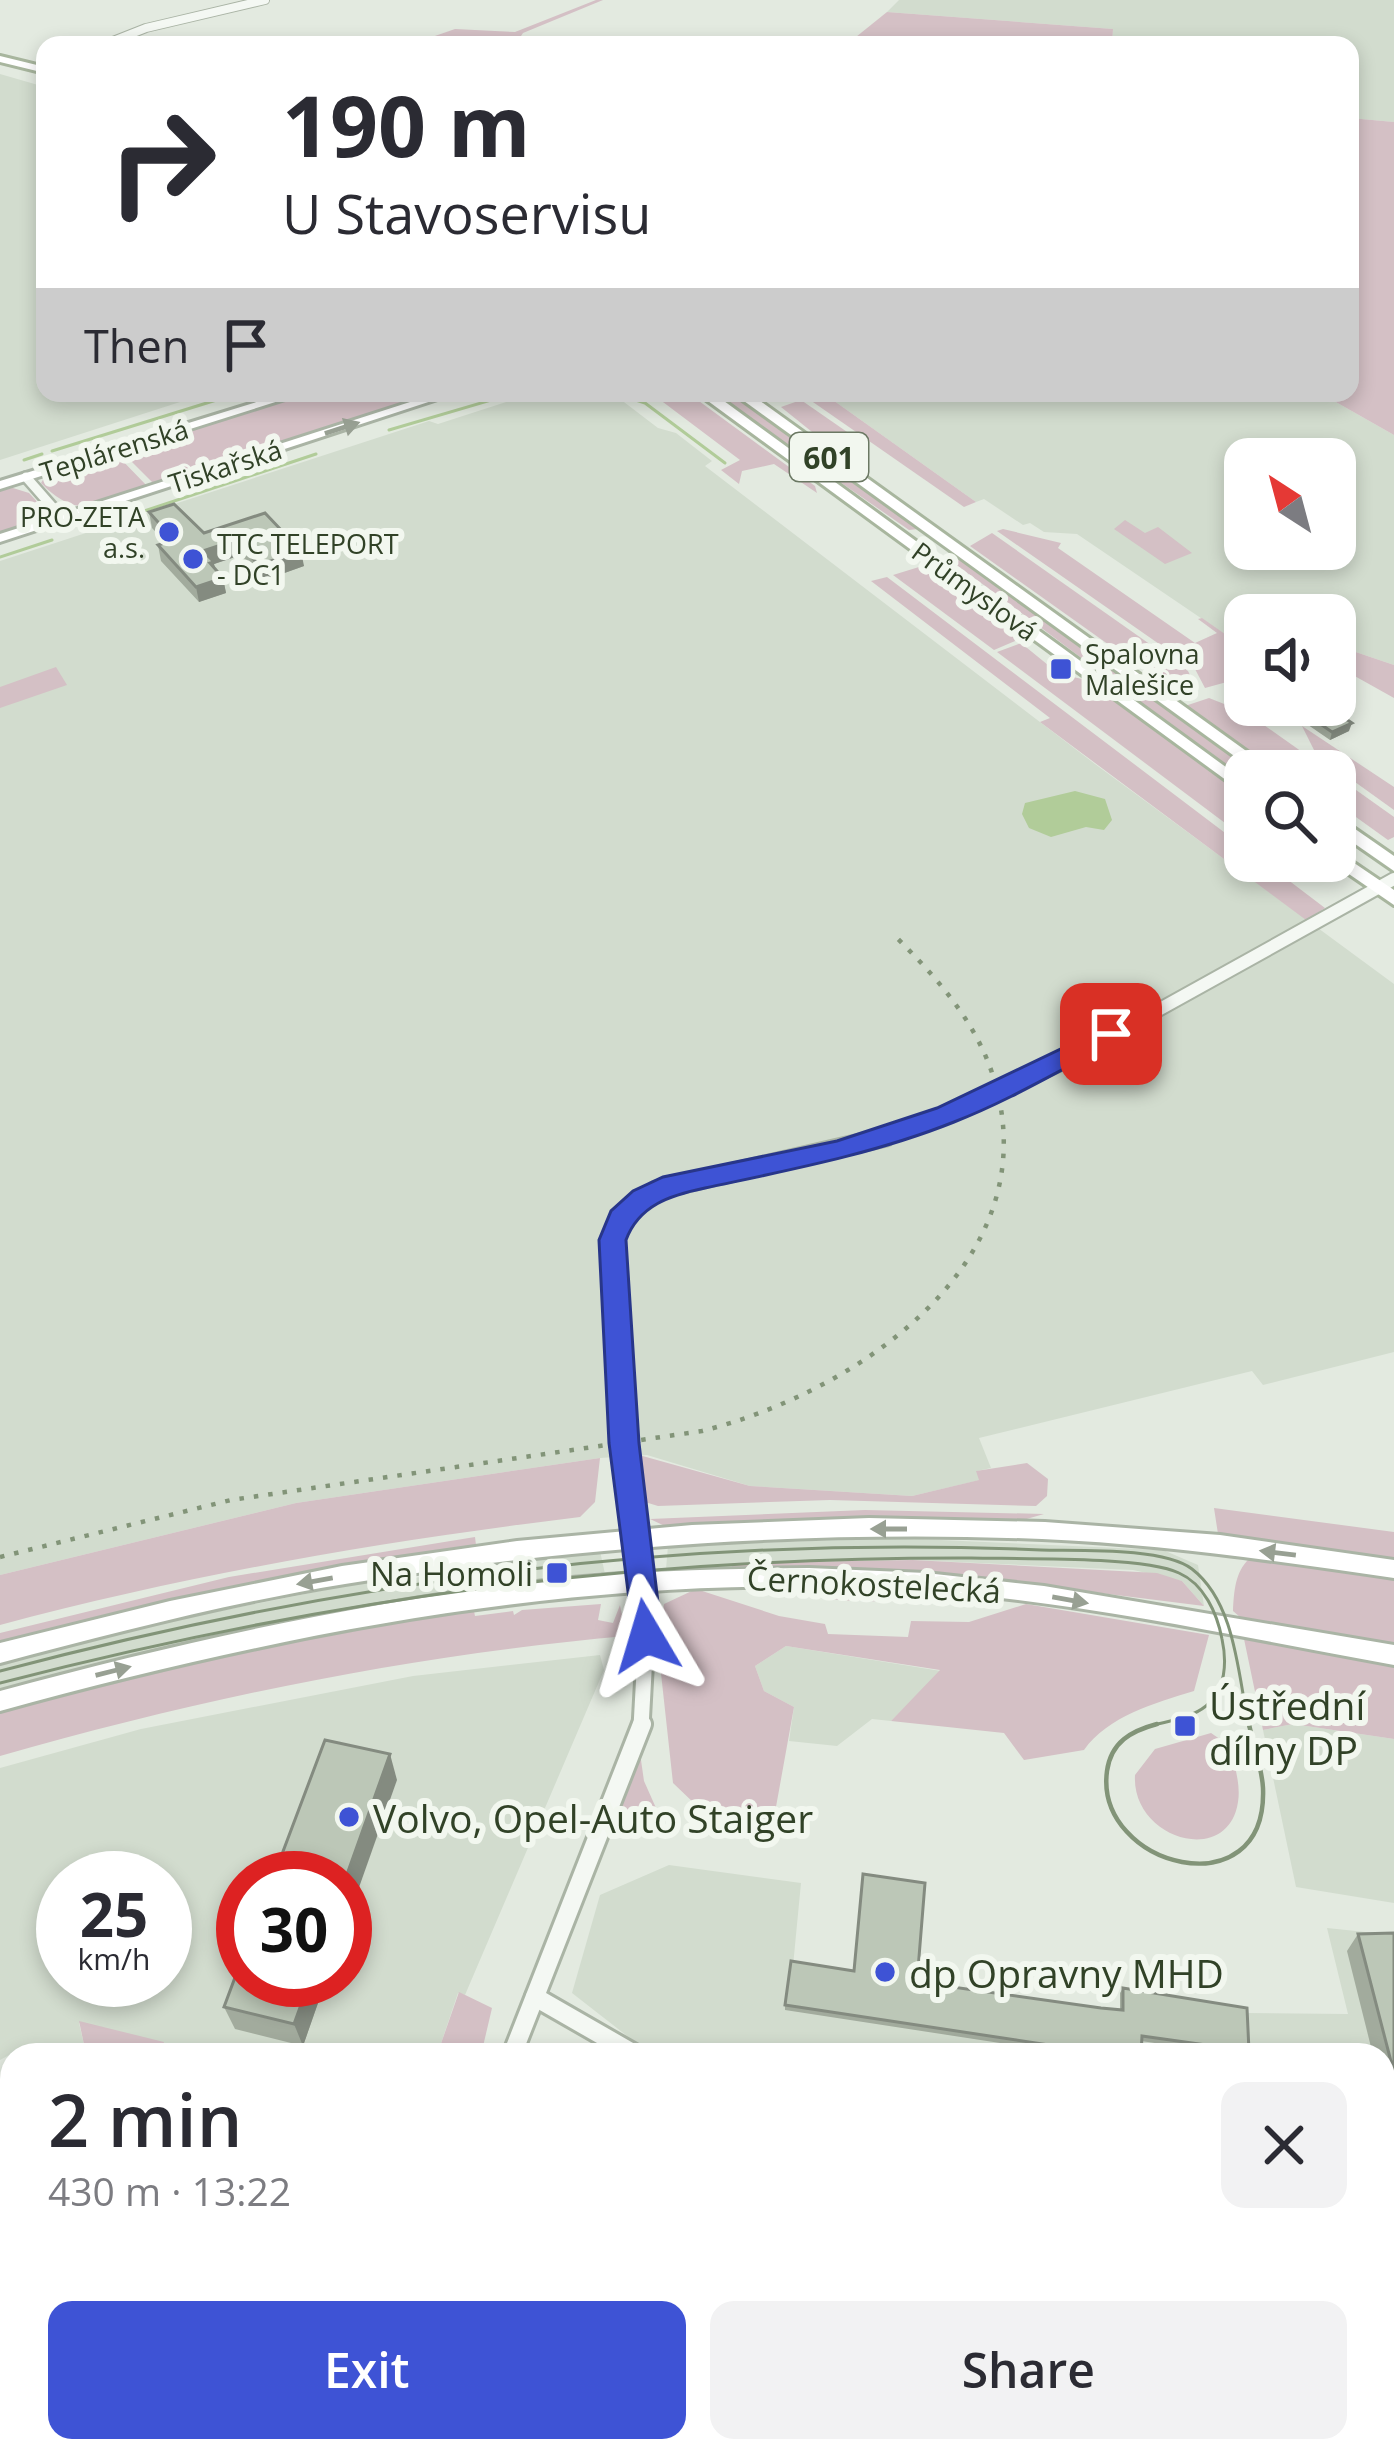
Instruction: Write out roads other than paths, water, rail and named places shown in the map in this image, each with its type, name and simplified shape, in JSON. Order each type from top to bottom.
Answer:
[{"type":"main road","points":[[0,48],[36,56]]},
{"type":"main road","points":[[0,59],[36,68]]},
{"type":"main road","name":"Teplárenská","points":[[0,485],[269,402]]},
{"type":"main road","name":"Tiskařská","points":[[0,538],[425,402]]},
{"type":"main road","name":"Průmyslová","points":[[715,402],[1224,774]]},
{"type":"main road","name":"Průmyslová","points":[[753,402],[1237,750]]},
{"type":"main road","points":[[1356,843],[1391,880]]},
{"type":"main road","points":[[1356,865],[1391,880]]},
{"type":"main road","name":"Černokostelecká","points":[[0,1653],[290,1586],[633,1539],[829,1529],[1017,1532],[1229,1547],[1394,1570]]},
{"type":"main road","name":"Černokostelecká","points":[[0,1701],[167,1658],[348,1621],[640,1583],[806,1577],[980,1587],[1394,1655]]},
{"type":"street","points":[[124,36],[265,0]]},
{"type":"street","points":[[26,477],[62,518]]},
{"type":"street","points":[[517,2043],[643,1721],[648,1675],[633,1539],[612,1240],[630,1208],[673,1184],[839,1150],[999,1093],[1327,920],[1391,880]]},
{"type":"street","points":[[535,1997],[615,2043]]},
{"type":"waterway","points":[[52,451],[210,402]]},
{"type":"waterway","points":[[389,430],[484,402]]},
{"type":"waterway","points":[[642,402],[725,463]]},
{"type":"waterway","points":[[24,460],[42,454]]},
{"type":"waterway","points":[[129,516],[316,454]]},
{"type":"waterway","points":[[95,526],[115,520]]},
{"type":"waterway","points":[[0,557],[52,540]]},
{"type":"tram line","points":[[0,1671],[257,1612],[516,1571],[777,1550],[909,1547],[1120,1552],[1179,1562],[1207,1583],[1233,1642],[1249,1727]]},
{"type":"tram line","points":[[0,1683],[243,1627],[481,1588],[722,1565],[1079,1560],[1138,1564],[1179,1573],[1196,1584],[1213,1610],[1224,1657],[1218,1692],[1193,1714],[1155,1725]]},
{"type":"tram line","points":[[1155,1725],[1131,1734],[1113,1752],[1107,1771],[1110,1804],[1127,1832],[1152,1851],[1182,1862],[1212,1862],[1239,1851],[1257,1827],[1263,1788],[1249,1724]]},
{"type":"tram line","points":[[1147,1727],[1155,1725]]},
{"type":"railway","points":[[0,1557],[231,1500],[702,1431],[760,1413],[820,1386],[876,1352],[926,1310],[966,1262],[993,1207],[1004,1146],[994,1079],[977,1039],[941,986],[897,938]]},
{"type":"place","name":"PRO-ZETA a.s.","points":[[169,532]]},
{"type":"place","name":"TTC TELEPORT - DC1","points":[[193,559]]},
{"type":"place","name":"Spalovna Malešice","points":[[1061,669]]},
{"type":"place","name":"Na Homoli","points":[[557,1573]]},
{"type":"place","name":"Ústřední dílny DP","points":[[1185,1726]]},
{"type":"place","name":"Volvo, Opel-Auto Staiger","points":[[349,1817]]},
{"type":"place","name":"dp Opravny MHD","points":[[885,1972]]}]
